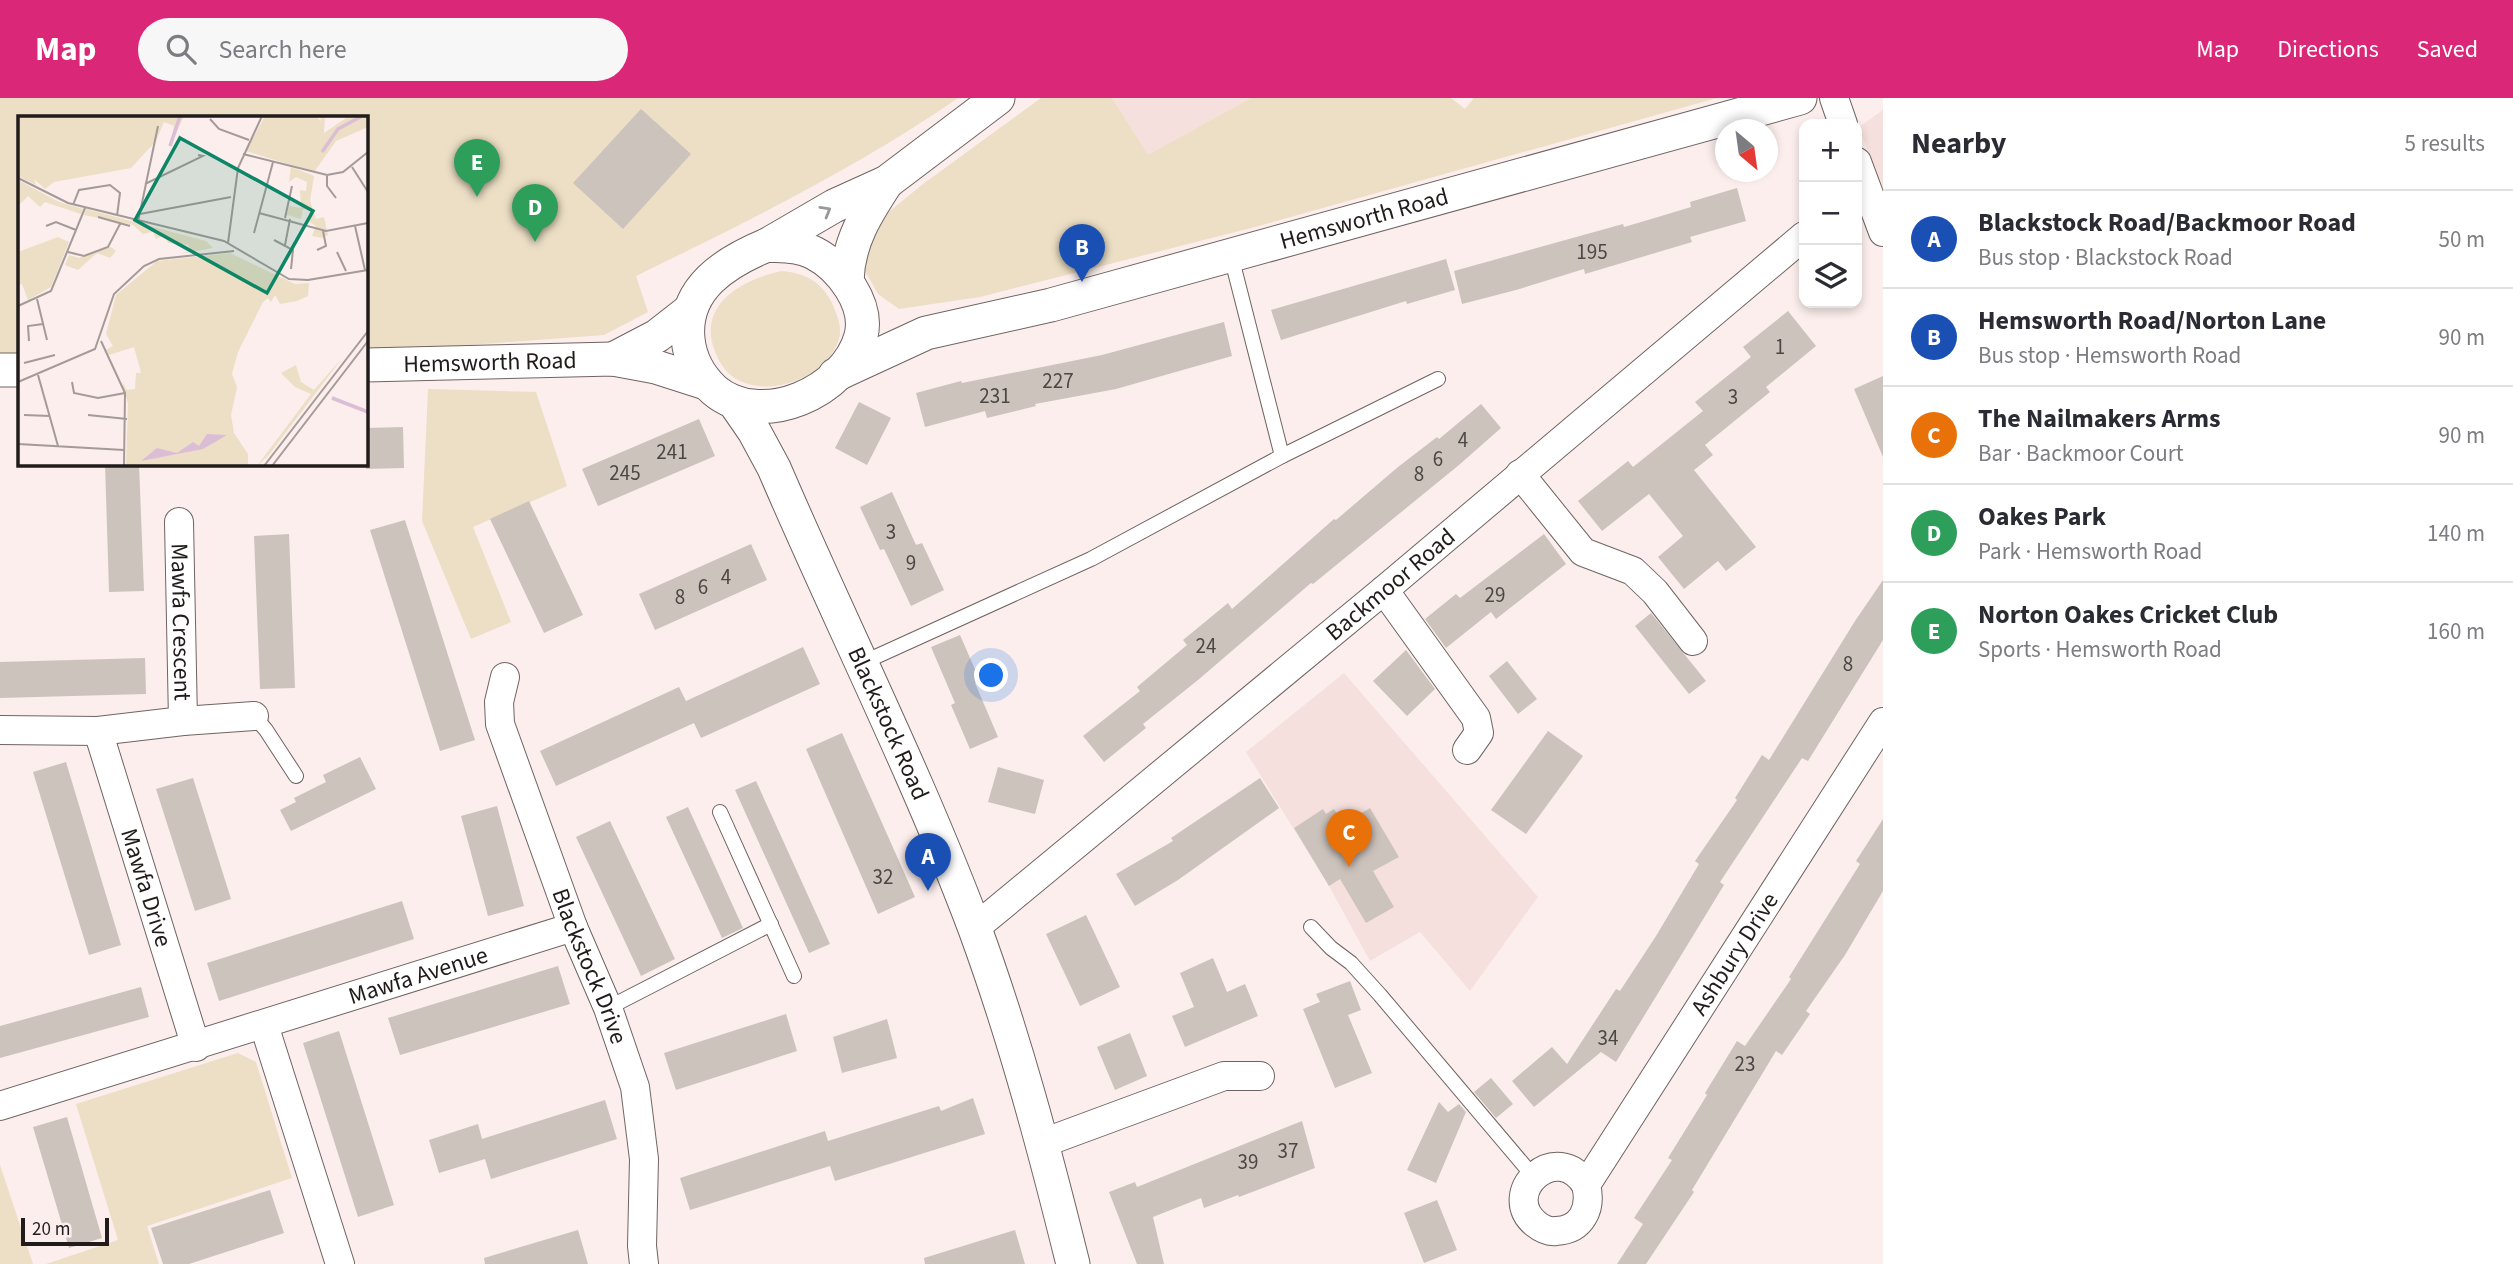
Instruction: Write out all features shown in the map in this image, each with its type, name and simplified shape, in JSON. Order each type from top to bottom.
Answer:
[{"type":"street","points":[[802,399],[764,407],[734,402],[706,383],[691,358],[687,329],[689,311],[705,285],[739,257],[767,245],[834,206],[887,182],[998,98]]},
{"type":"street","name":"Hemsworth Road","points":[[835,375],[926,333],[1051,305],[1800,98]]},
{"type":"street","points":[[1834,98],[1841,119]]},
{"type":"street","points":[[774,468],[780,433],[802,399],[835,375],[847,362],[861,334],[848,261],[854,238],[887,182]]},
{"type":"street","points":[[1861,182],[1883,232]]},
{"type":"street","name":"Backmoor Road","points":[[975,928],[1384,590],[1799,240]]},
{"type":"street","points":[[767,245],[794,246],[814,253],[832,266],[852,291]]},
{"type":"street","name":"Hemsworth Road","points":[[852,291],[881,320],[926,333]]},
{"type":"street","name":"Hemsworth Road","points":[[613,359],[657,336],[689,311]]},
{"type":"street","name":"Hemsworth Road","points":[[368,365],[613,359],[656,367],[706,383]]},
{"type":"street","points":[[0,370],[18,370]]},
{"type":"street","name":"Blackstock Road","points":[[734,402],[774,468],[862,663],[975,928],[1043,1143],[1073,1264]]},
{"type":"street","points":[[1520,474],[1583,552],[1633,571],[1655,592],[1693,642]]},
{"type":"street","name":"Mawfa Crescent","points":[[179,522],[183,721]]},
{"type":"street","points":[[1384,590],[1476,718],[1479,733],[1467,750]]},
{"type":"street","name":"Blackstock Drive","points":[[505,677],[499,702],[500,724],[573,927],[608,1008],[635,1087],[644,1159],[644,1264]]},
{"type":"street","name":"Mawfa Crescent","points":[[0,730],[98,731],[254,716]]},
{"type":"street","name":"Ashbury Drive","points":[[1533,1176],[1525,1190],[1526,1211],[1539,1226],[1549,1231],[1568,1229],[1579,1222],[1588,1208],[1586,1185],[1883,722]]},
{"type":"street","name":"Mawfa Drive","points":[[98,731],[196,1047]]},
{"type":"street","name":"Mawfa Avenue","points":[[0,1106],[196,1047],[573,927]]},
{"type":"street","points":[[264,1025],[340,1264]]},
{"type":"street","points":[[1043,1143],[1224,1076],[1260,1076]]},
{"type":"street","points":[[1533,1176],[1552,1167],[1562,1167],[1573,1171],[1586,1185]]},
{"type":"lane","points":[[1231,256],[1282,456]]},
{"type":"lane","points":[[862,663],[1091,559],[1282,456],[1438,379]]},
{"type":"lane","points":[[254,716],[296,776]]},
{"type":"lane","points":[[720,812],[794,976]]},
{"type":"lane","points":[[608,1008],[771,924]]},
{"type":"lane","points":[[1311,927],[1331,948],[1351,963],[1380,995],[1533,1176]]},
{"type":"shaded area","points":[[0,98],[958,98],[841,171],[636,276],[648,312],[604,335],[430,348],[368,349],[368,116],[18,116],[18,354],[0,354]]},
{"type":"shaded area","points":[[1041,98],[1112,98],[1148,155],[1251,98],[1451,98],[1465,109],[1474,98],[1717,98],[1255,227],[980,297],[899,309],[878,294],[860,262],[874,224],[923,184]]},
{"type":"shaded area","points":[[1112,98],[1251,98],[1148,156]]},
{"type":"shaded area","points":[[1883,110],[1883,192],[1862,135],[1862,125]]},
{"type":"shaded area","points":[[781,271],[805,276],[823,289],[837,314],[840,334],[835,348],[815,371],[785,384],[754,386],[736,379],[723,366],[711,337],[712,322],[717,309],[737,289],[751,281]]},
{"type":"shaded area","points":[[428,389],[536,392],[567,486],[473,527],[511,622],[471,639],[422,521]]},
{"type":"shaded area","points":[[1344,673],[1538,897],[1470,991],[1420,932],[1370,961],[1329,886],[1246,752]]},
{"type":"shaded area","points":[[238,1053],[256,1062],[292,1178],[147,1226],[159,1264],[46,1264],[118,1240],[76,1104]]},
{"type":"shaded area","points":[[0,1165],[33,1264],[0,1264]]},
{"type":"building","points":[[641,109],[691,154],[623,229],[573,183]]},
{"type":"building","points":[[1737,188],[1746,221],[1690,237],[1692,242],[1585,274],[1584,269],[1462,304],[1454,271],[1623,224],[1624,227],[1691,207],[1690,202]]},
{"type":"building","points":[[1446,259],[1455,290],[1407,304],[1406,301],[1281,340],[1271,310]]},
{"type":"building","points":[[1788,311],[1816,346],[1766,387],[1770,392],[1705,445],[1713,455],[1694,470],[1756,547],[1726,571],[1718,561],[1684,589],[1658,557],[1683,536],[1649,494],[1602,531],[1578,501],[1628,461],[1633,467],[1703,411],[1695,402],[1751,357],[1743,347]]},
{"type":"building","points":[[1224,322],[1232,356],[1116,389],[1035,404],[1036,406],[987,418],[985,411],[925,427],[916,393],[961,381],[962,383],[1102,355]]},
{"type":"building","points":[[1883,376],[1883,457],[1854,389]]},
{"type":"building","points":[[859,402],[891,418],[867,465],[835,448]]},
{"type":"building","points":[[1481,404],[1501,428],[1143,724],[1146,728],[1104,762],[1083,736],[1140,691],[1137,687],[1187,645],[1183,640],[1228,603],[1232,609],[1334,519]]},
{"type":"building","points":[[699,419],[715,456],[598,506],[582,469]]},
{"type":"building","points":[[403,427],[404,468],[366,469],[368,428]]},
{"type":"building","points":[[105,466],[139,466],[144,591],[109,592]]},
{"type":"building","points":[[892,492],[916,545],[922,543],[944,590],[911,606],[884,549],[880,550],[860,507]]},
{"type":"building","points":[[529,501],[583,615],[544,633],[490,519]]},
{"type":"building","points":[[405,520],[475,740],[440,751],[370,530]]},
{"type":"building","points":[[289,534],[295,688],[260,689],[254,536]]},
{"type":"building","points":[[1544,534],[1566,564],[1496,619],[1491,612],[1446,648],[1425,619],[1456,594],[1460,598]]},
{"type":"building","points":[[751,544],[767,580],[655,630],[639,594]]},
{"type":"building","points":[[1883,580],[1883,640],[1808,761],[1802,758],[1720,882],[1724,885],[1616,1062],[1601,1052],[1534,1107],[1512,1081],[1552,1047],[1567,1064],[1616,989],[1620,991],[1656,936],[1699,864],[1695,861],[1737,800],[1735,798],[1762,755],[1769,760]]},
{"type":"building","points":[[1651,613],[1706,681],[1689,694],[1635,626]]},
{"type":"building","points":[[960,635],[980,681],[975,683],[998,737],[970,749],[951,705],[955,703],[931,647]]},
{"type":"building","points":[[803,647],[820,684],[701,738],[694,723],[556,786],[540,751],[679,687],[686,701]]},
{"type":"building","points":[[1406,650],[1435,689],[1407,716],[1373,681]]},
{"type":"building","points":[[145,658],[146,694],[0,698],[0,662]]},
{"type":"building","points":[[1507,661],[1537,699],[1518,714],[1489,676]]},
{"type":"building","points":[[1548,731],[1583,756],[1526,834],[1491,810]]},
{"type":"building","points":[[842,733],[915,897],[878,914],[806,749]]},
{"type":"building","points":[[360,757],[376,789],[291,831],[280,810],[296,802],[294,798],[326,782],[323,775]]},
{"type":"building","points":[[66,762],[121,945],[89,955],[33,772]]},
{"type":"building","points":[[998,767],[1044,780],[1035,814],[988,802]]},
{"type":"building","points":[[193,778],[231,899],[195,911],[156,789]]},
{"type":"building","points":[[1260,778],[1279,808],[1178,880],[1135,906],[1116,874],[1173,841],[1171,838]]},
{"type":"building","points":[[756,781],[830,944],[809,953],[735,790]]},
{"type":"building","points":[[497,806],[524,906],[488,916],[461,816]]},
{"type":"building","points":[[688,807],[743,928],[722,938],[666,817]]},
{"type":"building","points":[[1370,808],[1399,857],[1373,871],[1394,907],[1366,923],[1340,879],[1329,886],[1294,828],[1323,809],[1326,814],[1334,809],[1343,824]]},
{"type":"building","points":[[1883,819],[1883,891],[1845,955],[1806,1011],[1810,1014],[1782,1055],[1776,1051],[1692,1190],[1694,1192],[1646,1264],[1617,1264],[1643,1224],[1634,1218],[1672,1160],[1668,1158],[1707,1095],[1705,1093],[1737,1041],[1745,1046],[1791,979],[1789,977],[1860,864],[1856,861]]},
{"type":"building","points":[[610,821],[675,959],[641,976],[576,837]]},
{"type":"building","points":[[402,901],[414,939],[219,1001],[207,963]]},
{"type":"building","points":[[1086,915],[1120,987],[1080,1006],[1046,934]]},
{"type":"building","points":[[1213,958],[1227,992],[1245,984],[1258,1016],[1185,1047],[1172,1016],[1194,1007],[1180,973]]},
{"type":"building","points":[[558,966],[570,1004],[400,1055],[388,1018]]},
{"type":"building","points":[[1350,981],[1361,1010],[1348,1015],[1372,1073],[1335,1088],[1303,1009],[1320,1002],[1316,994]]},
{"type":"building","points":[[141,987],[149,1017],[0,1058],[0,1026]]},
{"type":"building","points":[[786,1014],[797,1051],[676,1090],[664,1053]]},
{"type":"building","points":[[887,1019],[897,1058],[842,1073],[833,1037]]},
{"type":"building","points":[[339,1031],[394,1205],[358,1217],[303,1043]]},
{"type":"building","points":[[1130,1033],[1147,1076],[1115,1090],[1097,1047]]},
{"type":"building","points":[[1491,1078],[1513,1104],[1496,1118],[1474,1092]]},
{"type":"building","points":[[973,1098],[985,1134],[835,1181],[830,1166],[690,1210],[680,1178],[825,1131],[828,1141],[939,1106],[941,1111]]},
{"type":"building","points":[[605,1100],[617,1139],[491,1179],[485,1159],[439,1173],[429,1140],[478,1124],[482,1139]]},
{"type":"building","points":[[1439,1102],[1448,1112],[1459,1104],[1466,1112],[1436,1183],[1407,1170]]},
{"type":"building","points":[[67,1117],[102,1238],[69,1248],[33,1127]]},
{"type":"building","points":[[1302,1121],[1315,1168],[1204,1208],[1201,1198],[1153,1217],[1164,1264],[1137,1264],[1109,1192],[1135,1182],[1137,1187]]},
{"type":"building","points":[[270,1190],[284,1233],[189,1264],[163,1264],[151,1228]]},
{"type":"building","points":[[1437,1200],[1457,1250],[1424,1263],[1404,1213]]},
{"type":"building","points":[[578,1230],[588,1264],[485,1264],[484,1258]]},
{"type":"building","points":[[1015,1230],[1025,1264],[925,1264],[924,1258]]},
{"type":"place","name":"Norton Oakes Cricket Club","points":[[477,197]]},
{"type":"place","name":"Oakes Park","points":[[535,242]]},
{"type":"place","name":"Hemsworth Road/Norton Lane","points":[[1082,282]]},
{"type":"place","name":"The Nailmakers Arms","points":[[1349,867]]},
{"type":"place","name":"Blackstock Road/Backmoor Road","points":[[928,891]]}]
